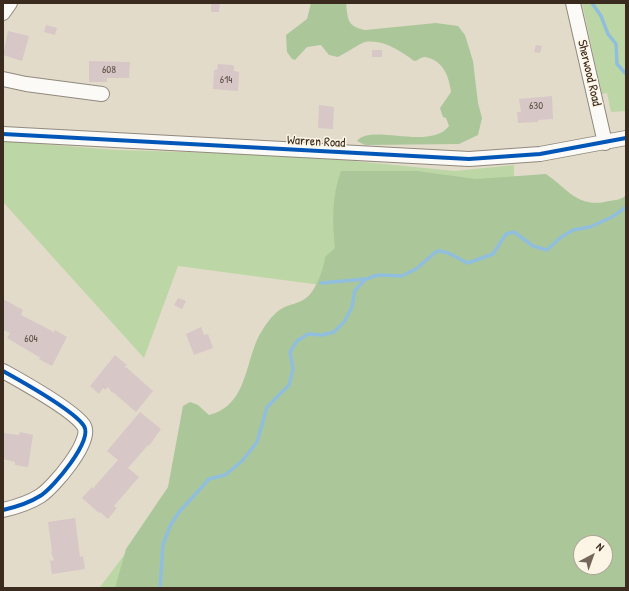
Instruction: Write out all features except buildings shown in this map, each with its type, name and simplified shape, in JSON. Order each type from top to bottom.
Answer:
[{"type":"street","points":[[3,13],[10,3]]},
{"type":"street","name":"Sherwood Road","points":[[573,3],[605,143]]},
{"type":"street","points":[[3,79],[26,84],[102,94]]},
{"type":"street","name":"Warren Road","points":[[3,134],[469,159],[540,154],[626,138]]},
{"type":"street","points":[[3,371],[49,398],[84,426],[86,431],[85,440],[60,476],[41,495],[20,506],[3,510]]},
{"type":"green space","points":[[311,3],[346,3],[348,18],[352,24],[365,30],[436,23],[458,26],[465,35],[473,61],[478,103],[482,118],[478,135],[459,144],[365,145],[357,141],[364,136],[387,135],[415,137],[429,136],[440,133],[449,126],[446,118],[443,117],[440,108],[451,92],[449,80],[441,65],[436,61],[425,57],[414,61],[398,50],[378,42],[365,42],[338,57],[329,55],[321,45],[307,47],[295,60],[292,59],[287,52],[286,35],[307,19]]},
{"type":"green space","points":[[582,3],[626,3],[626,111],[611,112],[607,93],[602,94]]},
{"type":"green space","points":[[3,141],[117,150],[254,154],[334,159],[455,171],[514,165],[511,323],[603,535],[573,535],[573,575],[613,575],[613,558],[626,588],[94,588],[100,587],[328,286],[178,266],[144,358],[3,202]]},
{"type":"green space","points":[[341,171],[417,171],[476,179],[546,174],[581,200],[598,203],[616,200],[626,195],[626,588],[115,588],[126,549],[168,487],[183,406],[190,402],[198,405],[209,415],[222,410],[232,401],[239,391],[257,340],[268,322],[279,310],[299,302],[310,295],[321,273],[325,257],[335,248],[333,228],[334,199]]},
{"type":"waterway","points":[[592,3],[601,16],[608,34],[616,44],[617,64],[626,74]]},
{"type":"waterway","points":[[160,588],[163,544],[171,524],[180,511],[209,479],[225,475],[242,461],[257,442],[267,407],[289,385],[293,369],[290,352],[297,341],[308,334],[322,335],[334,332],[344,322],[352,307],[355,290],[366,279],[378,275],[402,276],[416,269],[437,251],[449,253],[468,263],[493,254],[506,234],[514,232],[533,246],[547,250],[560,238],[573,230],[590,227],[612,217],[626,207]]},
{"type":"waterway","points":[[321,283],[366,279]]},
{"type":"cycle path","points":[[3,134],[469,159],[540,154],[626,138]]},
{"type":"cycle path","points":[[3,371],[70,412],[84,426],[85,433],[83,442],[77,453],[54,484],[40,496],[27,503],[3,510]]}]
